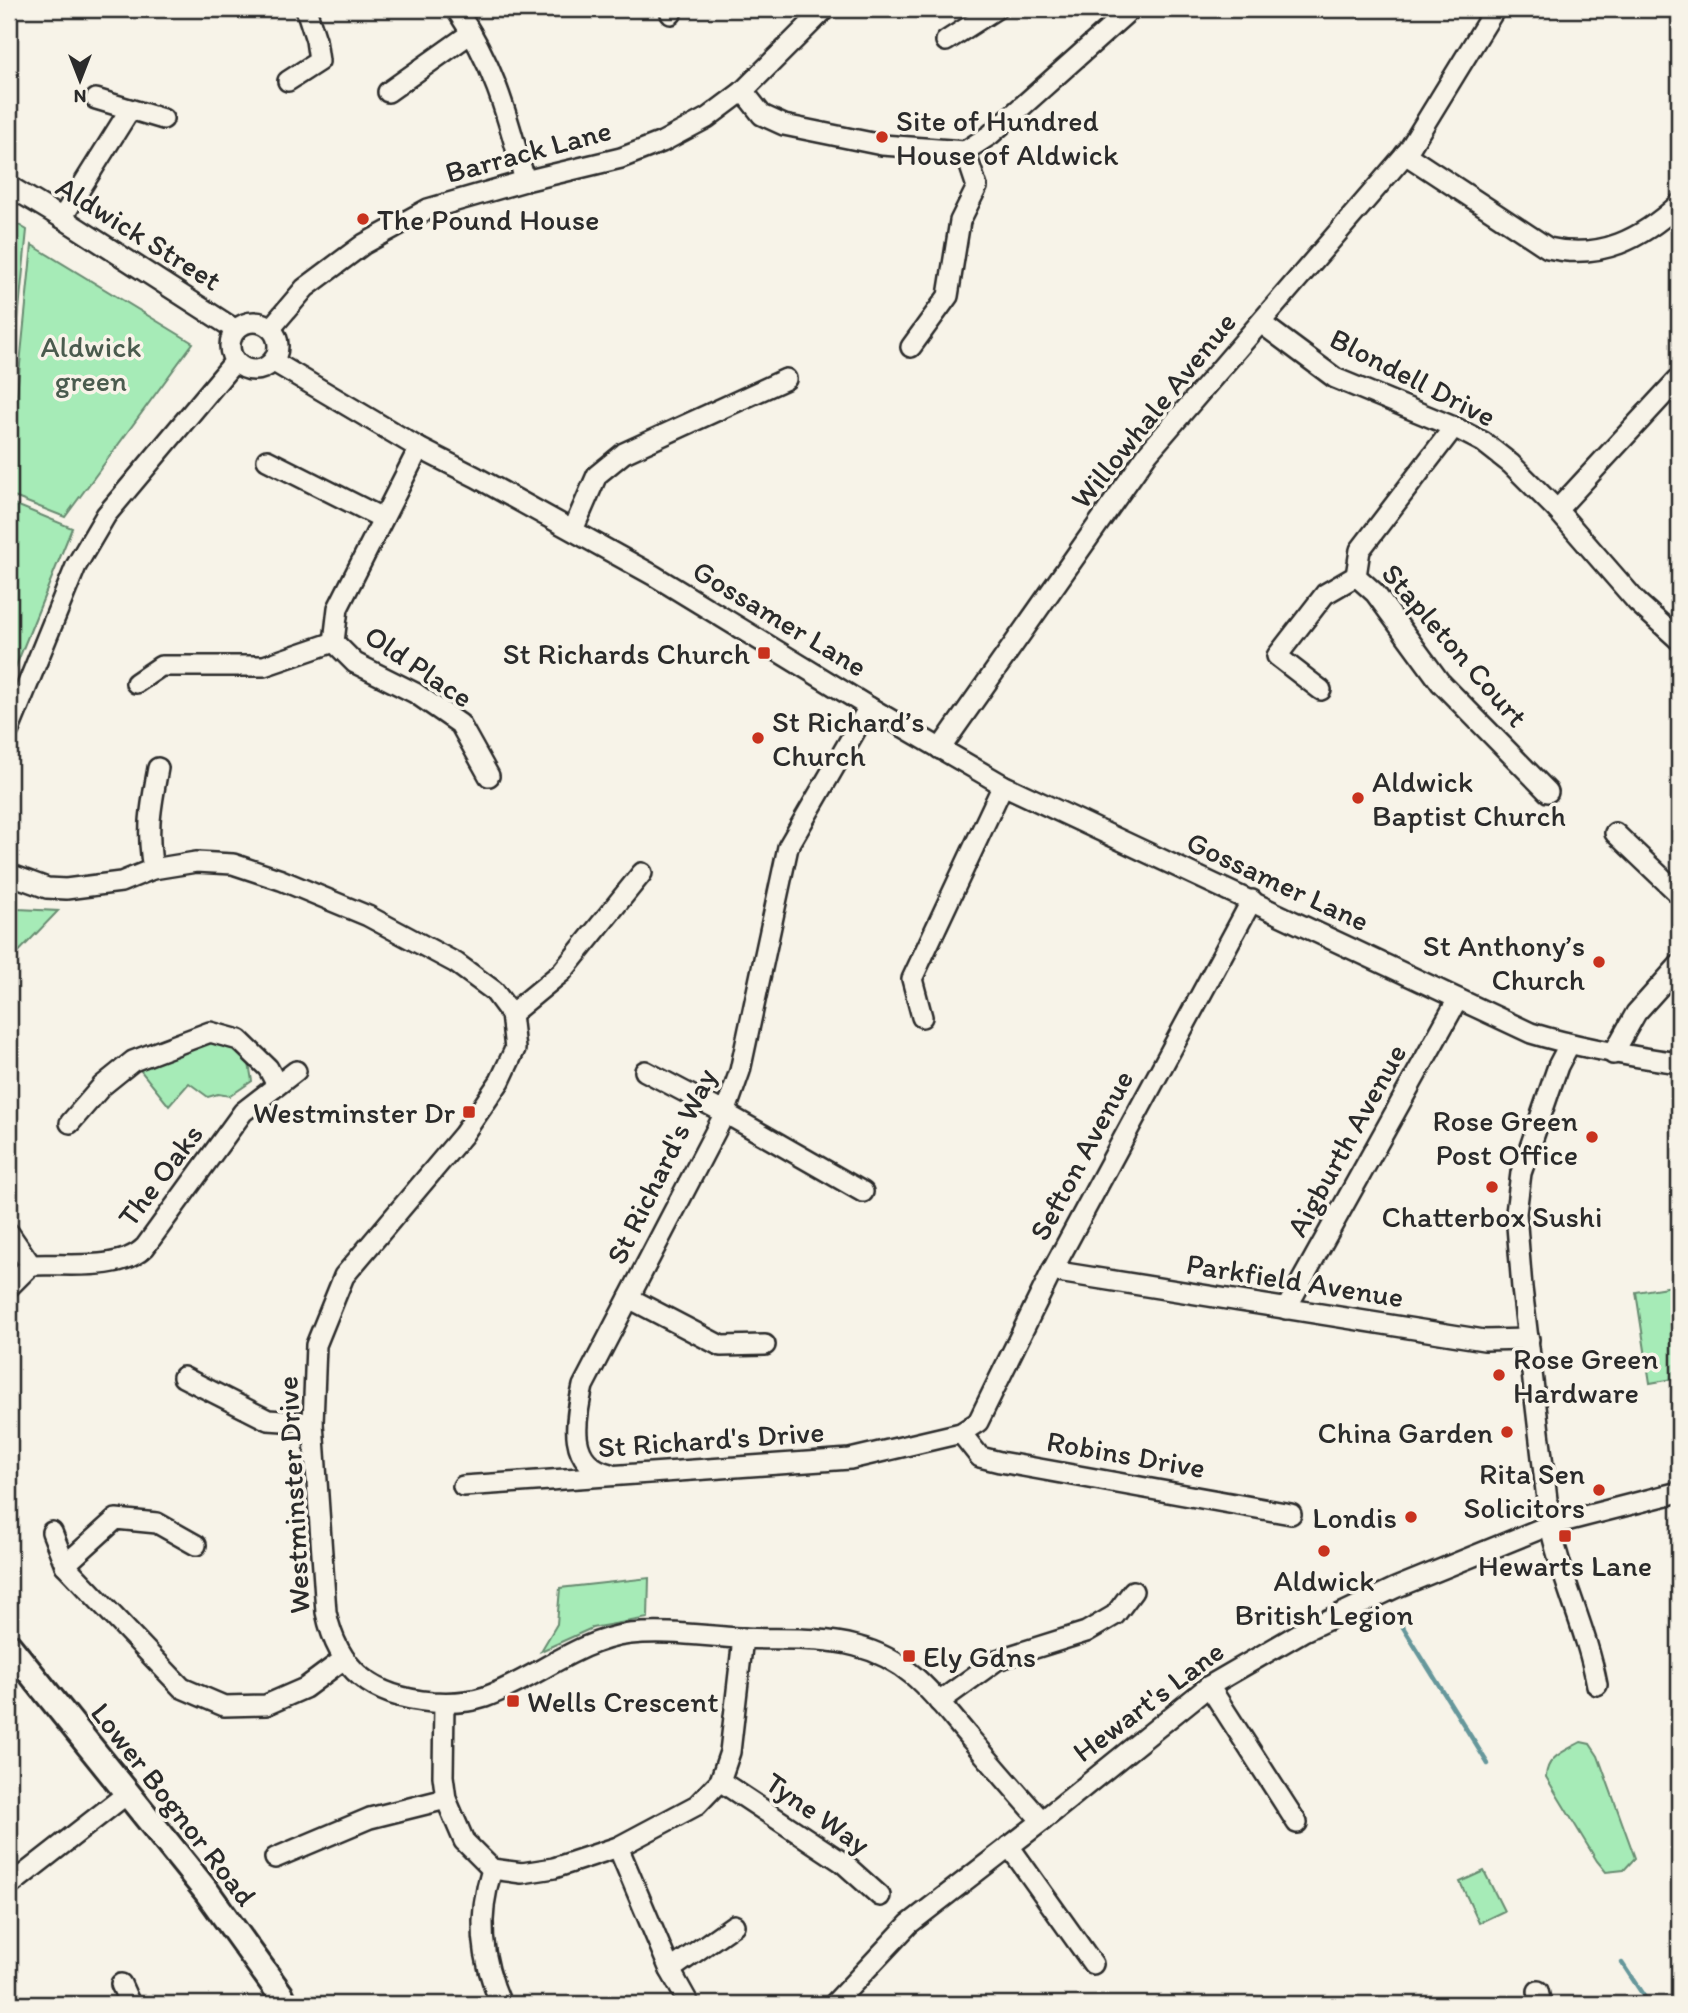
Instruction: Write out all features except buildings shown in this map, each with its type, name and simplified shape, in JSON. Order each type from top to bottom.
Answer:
[{"type":"main road","name":"Lower Bognor Road","points":[[9,1646],[207,1892],[285,2004]]},
{"type":"street","points":[[288,81],[319,61],[316,40],[306,9]]},
{"type":"street","name":"Barrack Lane","points":[[271,328],[305,288],[374,238],[428,209],[525,181],[621,158],[662,142],[707,118],[743,91],[825,9]]},
{"type":"street","points":[[947,41],[996,9]]},
{"type":"street","points":[[743,91],[762,115],[784,125],[882,145],[965,151],[990,135],[1130,9]]},
{"type":"street","name":"Willowhale Avenue","points":[[940,750],[1148,453],[1405,155],[1495,9]]},
{"type":"street","points":[[461,10],[491,68],[525,181]]},
{"type":"street","points":[[388,92],[471,33]]},
{"type":"street","points":[[96,99],[163,119]]},
{"type":"street","points":[[62,218],[129,111]]},
{"type":"street","points":[[911,347],[948,296],[960,221],[976,187],[965,151]]},
{"type":"street","points":[[1405,155],[1548,248],[1570,253],[1604,250],[1640,235],[1679,204]]},
{"type":"street","name":"Aldwick Street","points":[[9,186],[236,330]]},
{"type":"street","points":[[255,322],[271,328],[278,339],[279,347],[274,362],[262,370],[254,371],[235,361],[230,349],[232,335],[236,330],[242,325],[255,322]]},
{"type":"street","name":"Blondell Drive","points":[[1261,323],[1335,378],[1454,427],[1483,442],[1511,464],[1557,510],[1637,602],[1679,639]]},
{"type":"street","points":[[9,730],[76,566],[106,515],[235,361]]},
{"type":"street","name":"Gossamer Lane","points":[[274,362],[419,448],[653,575],[940,750],[1003,785],[1531,1033],[1569,1045],[1613,1054],[1679,1063]]},
{"type":"street","points":[[1557,510],[1679,378]]},
{"type":"street","points":[[573,530],[597,475],[624,453],[786,379]]},
{"type":"street","name":"Stapleton Court","points":[[1454,427],[1360,550],[1356,576],[1376,593],[1440,682],[1548,792]]},
{"type":"street","name":"Old Place","points":[[334,642],[338,608],[419,448]]},
{"type":"street","points":[[267,460],[382,518]]},
{"type":"street","points":[[1321,690],[1277,656],[1325,594],[1356,576]]},
{"type":"street","name":"Old Place","points":[[135,683],[161,666],[264,666],[334,642]]},
{"type":"street","name":"Old Place","points":[[334,642],[355,663],[415,693],[460,724],[489,776]]},
{"type":"street","name":"St Richard's Way","points":[[613,1475],[596,1471],[586,1462],[579,1450],[577,1413],[583,1386],[725,1113],[740,1072],[788,847],[869,707]]},
{"type":"street","points":[[153,869],[148,824],[158,768]]},
{"type":"street","points":[[922,1017],[912,979],[1003,785]]},
{"type":"street","points":[[1615,833],[1679,894]]},
{"type":"street","points":[[9,874],[47,888],[66,889],[121,882],[153,869],[196,862],[233,864],[281,880],[368,916],[456,963],[494,991],[510,1014],[562,972],[642,873]]},
{"type":"street","name":"Sefton Avenue","points":[[961,1433],[978,1422],[1052,1272],[1251,900]]},
{"type":"street","points":[[1613,1054],[1636,1013],[1679,965]]},
{"type":"street","name":"Aigburth Avenue","points":[[1286,1309],[1458,999]]},
{"type":"street","name":"Westminster Drive","points":[[510,1014],[515,1049],[500,1081],[463,1135],[344,1276],[316,1345],[313,1423],[326,1612],[331,1635],[344,1659],[366,1681],[390,1695],[444,1703],[484,1697],[593,1643],[629,1634],[674,1633],[818,1641],[857,1646],[890,1660],[923,1682],[1042,1821]]},
{"type":"street","points":[[70,1123],[102,1086],[133,1061],[210,1032],[239,1040],[268,1068],[277,1085]]},
{"type":"street","points":[[1569,1045],[1558,1066],[1521,1172],[1516,1213],[1521,1289],[1550,1525],[1556,1554],[1592,1657],[1597,1685]]},
{"type":"street","name":"The Oaks","points":[[32,1265],[109,1264],[136,1255],[145,1247],[243,1112],[296,1071]]},
{"type":"street","points":[[645,1071],[725,1113],[863,1192]]},
{"type":"street","points":[[9,1233],[32,1265],[9,1287]]},
{"type":"street","name":"Parkfield Avenue","points":[[1052,1272],[1484,1340],[1529,1339]]},
{"type":"street","points":[[629,1298],[721,1346],[765,1345]]},
{"type":"street","points":[[183,1377],[268,1420],[313,1423]]},
{"type":"street","name":"St Richard's Drive","points":[[463,1486],[839,1460],[961,1433]]},
{"type":"street","name":"Robins Drive","points":[[961,1433],[980,1457],[1000,1462],[1291,1514]]},
{"type":"street","name":"Hewart's Lane","points":[[834,2004],[909,1924],[1209,1686],[1256,1657],[1352,1608],[1550,1525],[1679,1492]]},
{"type":"street","points":[[65,1565],[116,1519],[157,1523],[196,1545]]},
{"type":"street","points":[[52,1532],[65,1565],[182,1688],[224,1706],[266,1706],[305,1688],[344,1659]]},
{"type":"street","points":[[939,1702],[998,1660],[1086,1632],[1115,1615],[1133,1591]]},
{"type":"street","points":[[444,1703],[443,1776],[446,1799],[464,1841],[492,1869],[522,1873],[554,1868],[618,1847],[696,1805],[720,1781],[730,1752],[743,1638]]},
{"type":"street","points":[[1209,1686],[1297,1823]]},
{"type":"street","name":"Tyne Way","points":[[720,1781],[842,1862],[880,1896]]},
{"type":"street","points":[[9,1886],[128,1793]]},
{"type":"street","points":[[275,1858],[370,1818],[446,1799]]},
{"type":"street","points":[[1009,1846],[1093,1964]]},
{"type":"street","points":[[618,1847],[670,1970],[689,2004]]},
{"type":"street","points":[[492,1869],[482,1914],[485,1954],[502,2004]]},
{"type":"street","points":[[670,1970],[734,1925]]},
{"type":"street","points":[[121,1984],[130,2004]]},
{"type":"green space","points":[[12,221],[27,230],[9,409],[9,229]]},
{"type":"green space","name":"Aldwick green","points":[[32,245],[193,343],[65,517],[9,495]]},
{"type":"green space","points":[[9,502],[72,528],[9,683]]},
{"type":"green space","points":[[9,906],[58,911],[9,962]]},
{"type":"green space","points":[[192,1040],[232,1045],[248,1057],[252,1081],[230,1096],[218,1094],[208,1097],[189,1083],[169,1106],[136,1065]]},
{"type":"green space","points":[[1679,1285],[1679,1378],[1650,1383],[1636,1292]]},
{"type":"green space","points":[[649,1578],[648,1618],[592,1628],[541,1651],[557,1624],[560,1588]]},
{"type":"green space","points":[[1581,1742],[1590,1744],[1598,1756],[1635,1858],[1624,1870],[1606,1872],[1546,1777],[1549,1764],[1553,1760]]},
{"type":"green space","points":[[1484,1871],[1504,1911],[1479,1923],[1460,1882]]},
{"type":"waterway","points":[[1401,1624],[1488,1764]]},
{"type":"waterway","points":[[1622,1963],[1649,2004]]},
{"type":"place","name":"Site of Hundred House of Aldwick","points":[[882,137]]},
{"type":"place","name":"The Pound House","points":[[363,219]]},
{"type":"place","name":"St Richards Church","points":[[764,653]]},
{"type":"place","name":"St Richard’s Church","points":[[758,738]]},
{"type":"place","name":"Aldwick Baptist Church","points":[[1358,798]]},
{"type":"place","name":"St Anthony’s Church","points":[[1599,962]]},
{"type":"place","name":"Westminster Dr","points":[[469,1112]]},
{"type":"place","name":"Rose Green Post Office","points":[[1592,1137]]},
{"type":"place","name":"Chatterbox Sushi","points":[[1492,1187]]},
{"type":"place","name":"Rose Green Hardware","points":[[1499,1375]]},
{"type":"place","name":"China Garden","points":[[1507,1432]]},
{"type":"place","name":"Rita Sen Solicitors","points":[[1599,1490]]},
{"type":"place","name":"Londis","points":[[1411,1517]]},
{"type":"place","name":"Hewarts Lane","points":[[1565,1536]]},
{"type":"place","name":"Aldwick British Legion","points":[[1324,1551]]},
{"type":"place","name":"Ely Gdns","points":[[909,1656]]},
{"type":"place","name":"Wells Crescent","points":[[513,1701]]}]
